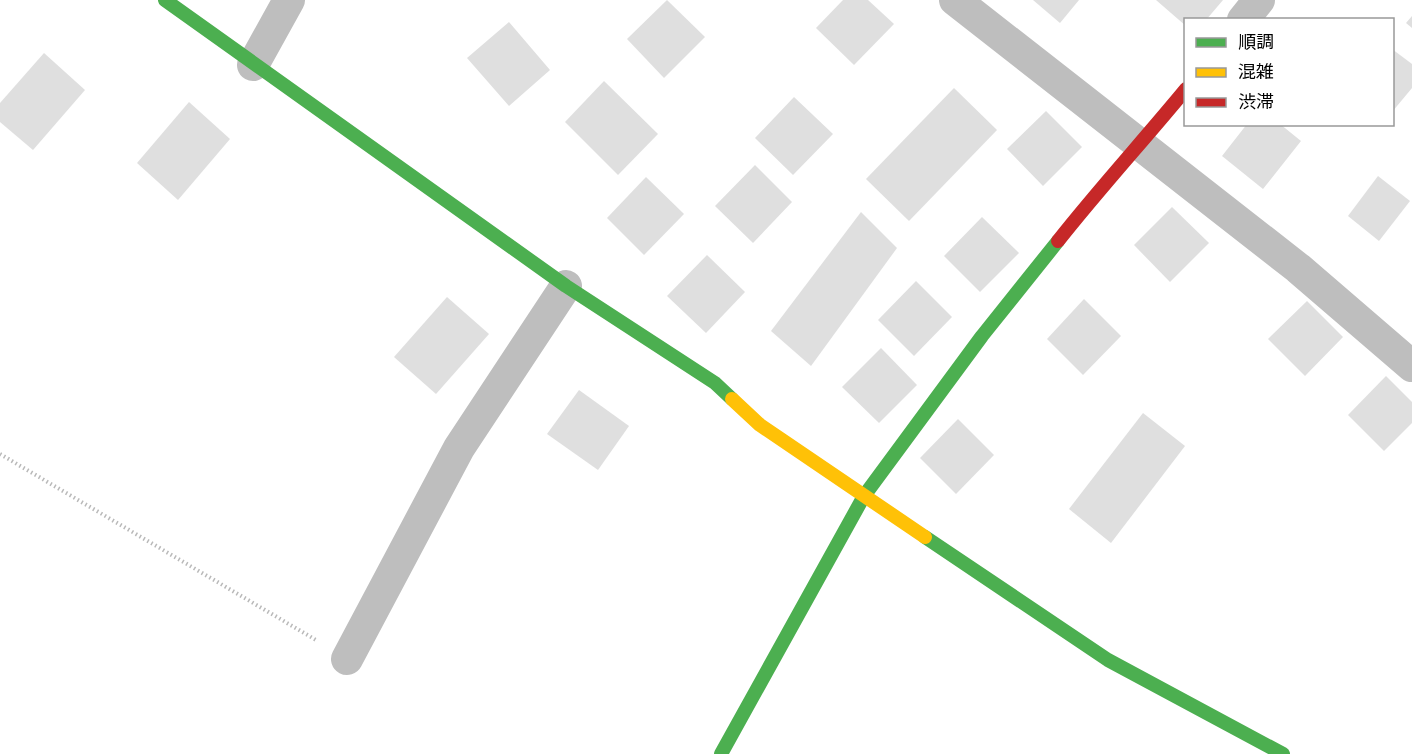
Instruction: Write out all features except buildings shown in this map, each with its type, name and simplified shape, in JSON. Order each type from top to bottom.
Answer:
[{"type":"street","points":[[165,0],[253,65],[566,286],[715,383],[760,425],[1108,660],[1283,754]]},
{"type":"street","points":[[253,65],[290,0]]},
{"type":"street","points":[[955,0],[1298,268],[1412,366]]},
{"type":"street","points":[[1245,18],[1259,0]]},
{"type":"street","points":[[721,754],[864,495],[982,336],[1105,182],[1141,144],[1184,91]]},
{"type":"street","points":[[347,659],[459,448],[566,286]]},
{"type":"path","points":[[0,454],[347,659]]},
{"type":"traffic: fast","points":[[165,0],[566,286],[715,383],[732,399]]},
{"type":"traffic: fast","points":[[721,754],[864,496],[982,336],[1058,241]]},
{"type":"traffic: fast","points":[[925,537],[1108,660],[1283,754]]},
{"type":"traffic: slow","points":[[732,399],[760,425],[925,537]]},
{"type":"traffic: jam","points":[[1058,241],[1184,91]]}]
